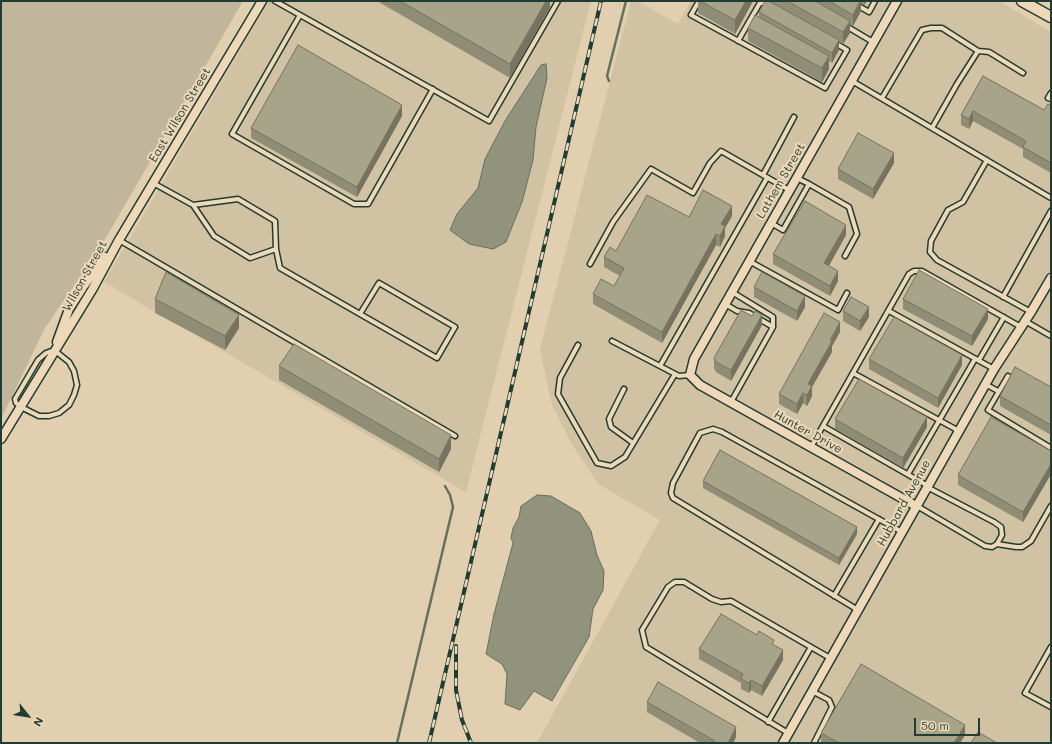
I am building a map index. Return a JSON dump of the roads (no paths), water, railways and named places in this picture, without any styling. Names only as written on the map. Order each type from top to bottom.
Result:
[{"type":"street","name":"East Wilson Street","points":[[119,240],[262,1]]},
{"type":"street","name":"Lathem Street","points":[[690,375],[694,359],[897,1]]},
{"type":"street","points":[[1022,1],[1051,17]]},
{"type":"street","name":"Wilson Street","points":[[1,439],[54,350],[71,306],[83,287],[119,240]]},
{"type":"street","name":"Hubbard Avenue","points":[[783,743],[985,384],[1051,278]]},
{"type":"street","name":"Hunter Drive","points":[[690,375],[700,385],[916,506]]},
{"type":"lane","points":[[275,1],[489,120],[558,1]]},
{"type":"lane","points":[[699,1],[691,15],[825,88],[847,50],[827,39]]},
{"type":"lane","points":[[738,40],[760,1],[773,9]]},
{"type":"lane","points":[[850,1],[869,12],[875,1]]},
{"type":"lane","points":[[300,15],[232,134],[354,204],[368,204],[433,89]]},
{"type":"lane","points":[[749,22],[756,25]]},
{"type":"lane","points":[[839,22],[873,42]]},
{"type":"lane","points":[[882,98],[922,30],[931,28],[942,28],[978,51],[989,52],[1023,73]]},
{"type":"lane","points":[[932,128],[978,51]]},
{"type":"lane","points":[[829,65],[836,69]]},
{"type":"lane","points":[[852,81],[1051,198]]},
{"type":"lane","points":[[1051,93],[1048,98],[1051,99]]},
{"type":"lane","points":[[763,175],[794,117]]},
{"type":"lane","points":[[590,264],[613,222],[651,169],[693,193],[710,163],[721,151],[790,190]]},
{"type":"lane","points":[[987,160],[963,202],[948,210],[931,242],[930,252],[937,260],[1031,312]]},
{"type":"lane","points":[[660,366],[767,178]]},
{"type":"lane","points":[[797,178],[849,207],[857,234],[845,256]]},
{"type":"lane","points":[[153,183],[193,205],[214,236],[250,258],[276,249]]},
{"type":"lane","points":[[771,223],[783,230],[808,184]]},
{"type":"lane","points":[[193,205],[238,199],[275,221],[276,249],[280,268],[360,314],[438,358],[456,327],[379,283],[360,314]]},
{"type":"lane","points":[[1003,297],[1051,211]]},
{"type":"lane","points":[[119,240],[455,436]]},
{"type":"lane","points":[[750,262],[838,310],[847,293]]},
{"type":"lane","points":[[811,448],[909,274],[914,271],[922,271],[1004,317],[1051,336]]},
{"type":"lane","points":[[731,402],[773,327],[773,317],[732,292]]},
{"type":"lane","points":[[725,304],[737,311],[749,313],[773,327]]},
{"type":"lane","points":[[889,311],[994,369]]},
{"type":"lane","points":[[908,474],[939,420],[1004,317]]},
{"type":"lane","points":[[612,340],[678,376],[690,375]]},
{"type":"lane","points":[[578,345],[560,378],[558,394],[597,463],[610,466],[625,457],[674,374]]},
{"type":"lane","points":[[21,406],[39,416],[49,416],[59,413],[69,405],[77,385],[74,372],[69,362],[54,350]]},
{"type":"lane","points":[[853,373],[959,430]]},
{"type":"lane","points":[[1008,376],[988,410],[1051,448]]},
{"type":"lane","points":[[985,384],[998,391]]},
{"type":"lane","points":[[624,389],[609,419],[611,427],[634,443]]},
{"type":"lane","points":[[823,426],[927,486],[994,522],[1001,527],[1002,535],[997,544],[992,548],[985,546],[916,506]]},
{"type":"lane","points":[[858,610],[673,498],[671,493],[673,483],[700,433],[713,429],[722,432],[902,532]]},
{"type":"lane","points":[[997,544],[1016,548],[1022,547],[1031,541],[1051,506]]},
{"type":"lane","points":[[834,596],[880,519]]},
{"type":"lane","points":[[788,733],[646,647],[642,630],[668,587],[675,582],[684,582],[712,599],[721,602],[731,601],[830,658]]},
{"type":"lane","points":[[768,722],[811,647]]},
{"type":"lane","points":[[1051,647],[1025,693],[1051,707]]},
{"type":"lane","points":[[812,691],[829,700],[832,707],[814,743]]},
{"type":"waterway","points":[[609,81],[607,76],[626,1]]},
{"type":"waterway","points":[[397,743],[453,507],[450,495],[445,486]]},
{"type":"railway","points":[[429,743],[601,1]]},
{"type":"railway","points":[[456,646],[456,690],[462,720],[471,743]]}]
